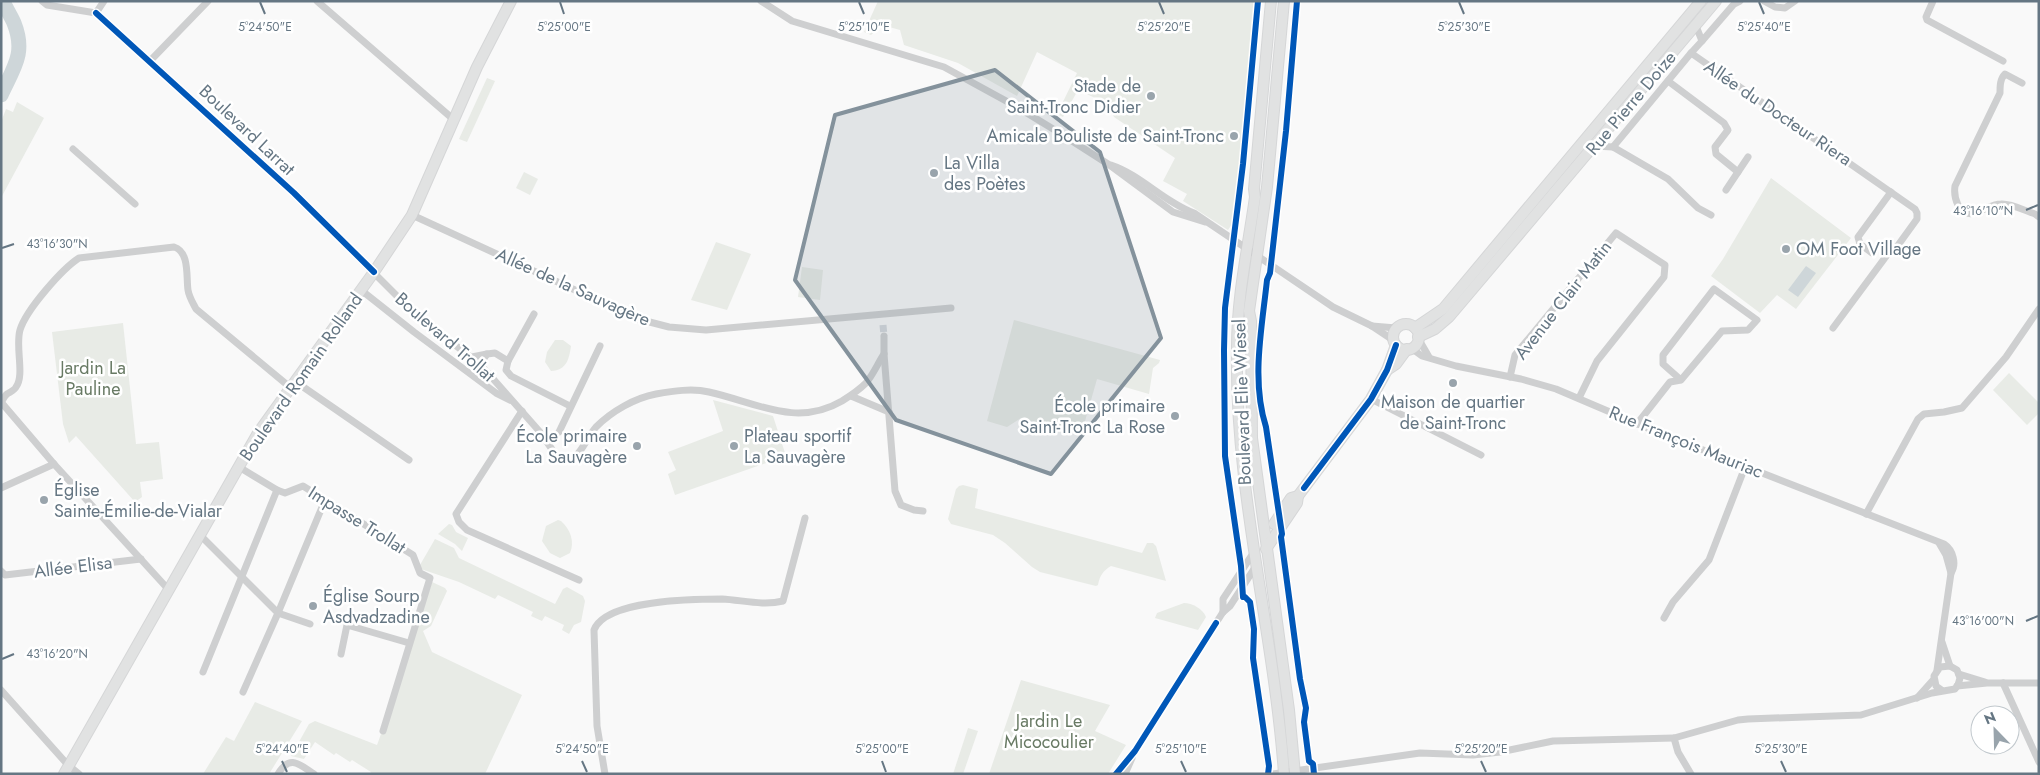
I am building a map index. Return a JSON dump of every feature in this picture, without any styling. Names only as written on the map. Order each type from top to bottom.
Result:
[{"type":"street","points":[[42,1],[47,5],[96,13],[104,1]]},
{"type":"street","points":[[150,61],[208,1]]},
{"type":"street","points":[[317,1],[454,119]]},
{"type":"street","name":"Boulevard Romain Rolland","points":[[66,769],[258,433],[374,272],[412,214],[485,50],[511,1]]},
{"type":"street","name":"Rue François Mauriac","points":[[761,1],[792,21],[944,67],[1017,107],[1183,209],[1194,213],[1333,308],[1372,326],[1395,342],[1422,356],[1464,368],[1550,387],[1637,424],[1938,542],[1946,555],[1951,573],[1942,642],[1938,651],[1937,670]]},
{"type":"street","name":"Boulevard Elie Wiesel","points":[[1272,1],[1254,189],[1255,197],[1238,306],[1237,375],[1243,480],[1290,773]]},
{"type":"street","name":"Boulevard Elie Wiesel","points":[[1284,1],[1267,187],[1249,311],[1251,321],[1252,438],[1289,710],[1290,773]]},
{"type":"street","name":"Rue Pierre Doize","points":[[1417,334],[1443,309],[1701,1]]},
{"type":"street","name":"Rue Pierre Doize","points":[[1417,334],[1435,329],[1449,317],[1596,146],[1716,1]]},
{"type":"street","points":[[1702,41],[1734,4],[1740,1]]},
{"type":"street","points":[[1764,1],[1775,7],[1785,8],[1795,1]]},
{"type":"street","points":[[1933,1],[1926,17],[1927,20],[2003,61]]},
{"type":"street","name":"Boulevard Larrat","points":[[96,13],[294,193],[374,272]]},
{"type":"street","name":"Allée du Docteur Riera","points":[[1696,26],[1702,41],[1691,53],[1915,208],[1917,219],[1896,248],[1890,251],[1833,328]]},
{"type":"street","points":[[1612,147],[1691,53]]},
{"type":"street","points":[[2022,83],[2005,74],[2000,93],[1955,186],[1954,194],[1957,203],[1966,213],[1973,214],[1992,205],[2002,203],[2039,217]]},
{"type":"street","points":[[1668,81],[1724,123],[1728,130],[1715,148],[1716,154],[1738,172]]},
{"type":"street","points":[[1596,146],[1612,147],[1631,156],[1668,179],[1698,208],[1710,215]]},
{"type":"street","points":[[73,150],[135,204]]},
{"type":"street","points":[[1726,190],[1748,157]]},
{"type":"street","points":[[1872,253],[1860,244],[1858,237],[1891,192]]},
{"type":"street","points":[[1536,196],[1546,204]]},
{"type":"street","name":"Allée de la Sauvagère","points":[[412,214],[638,319],[669,327],[706,330],[951,308]]},
{"type":"street","name":"Avenue Clair Matin","points":[[1510,377],[1515,355],[1616,233],[1665,265],[1664,277],[1597,361],[1579,398]]},
{"type":"street","points":[[168,589],[54,464],[2,403],[5,396],[16,387],[21,374],[18,344],[23,323],[51,285],[79,258],[177,248],[184,256],[188,292],[196,309],[294,385],[410,460]]},
{"type":"street","name":"Boulevard Trollat","points":[[374,272],[430,326],[472,356],[480,364],[540,432],[560,461],[574,458],[597,426],[619,409],[635,400],[654,394],[687,390],[708,391],[787,413],[808,413],[828,408],[850,396],[866,382],[884,354]]},
{"type":"street","points":[[1637,424],[1670,382],[1681,380],[1722,331],[1748,330],[1757,320],[1714,289],[1663,354],[1663,364],[1681,380]]},
{"type":"street","name":"Boulevard Trollat","points":[[361,290],[496,393],[516,403]]},
{"type":"street","points":[[1866,514],[1918,419],[1924,414],[1962,408],[2006,357],[2039,309]]},
{"type":"street","points":[[534,314],[508,361],[506,370],[511,376],[570,406]]},
{"type":"street","points":[[883,315],[883,325]]},
{"type":"street","name":"Rue François Mauriac","points":[[1372,326],[1396,328],[1405,324],[1417,334]]},
{"type":"street","points":[[1125,774],[1136,750],[1222,612],[1230,606],[1256,566],[1266,543],[1297,503],[1298,496],[1371,399],[1387,370],[1395,342],[1396,328]]},
{"type":"street","points":[[1387,370],[1414,346],[1417,334]]},
{"type":"street","points":[[1417,334],[1429,357]]},
{"type":"street","points":[[884,336],[895,491],[901,505],[923,511]]},
{"type":"street","points":[[558,432],[600,346]]},
{"type":"street","points":[[472,356],[495,353],[508,361]]},
{"type":"street","points":[[480,364],[487,354]]},
{"type":"street","points":[[850,396],[888,412]]},
{"type":"street","points":[[1371,399],[1482,455]]},
{"type":"street","points":[[522,411],[456,514],[459,522],[467,530],[579,580]]},
{"type":"street","points":[[1,488],[54,464]]},
{"type":"street","points":[[202,672],[243,577],[277,490],[239,467]]},
{"type":"street","points":[[1664,618],[1673,602],[1709,560],[1745,467]]},
{"type":"street","name":"Impasse Trollat","points":[[277,490],[286,493],[303,486],[413,555],[420,573],[430,578],[383,731]]},
{"type":"street","points":[[243,692],[325,500]]},
{"type":"street","points":[[605,774],[597,726],[594,630],[596,624],[622,609],[642,604],[722,600],[773,604],[783,601],[805,518]]},
{"type":"street","points":[[200,535],[278,613],[310,624]]},
{"type":"street","points":[[1222,612],[1223,599],[1254,552],[1266,543]]},
{"type":"street","name":"Allée Elisa","points":[[3,574],[141,559]]},
{"type":"street","points":[[341,654],[346,625],[409,643]]},
{"type":"street","name":"Rue François Mauriac","points":[[1942,642],[1950,666]]},
{"type":"street","points":[[1917,698],[1934,679],[1937,670],[1943,666],[1950,666],[1959,674],[1987,683]]},
{"type":"street","points":[[1273,774],[1420,753],[1472,755],[1500,752],[1553,741],[1674,738],[1738,720],[1861,715],[1943,691],[1951,691],[1960,681],[1959,674]]},
{"type":"street","points":[[1934,679],[1936,686],[1943,691]]},
{"type":"street","points":[[1957,686],[1987,683],[2039,683]]},
{"type":"street","points":[[2003,683],[2039,762]]},
{"type":"street","points":[[3,695],[66,769],[79,774]]},
{"type":"street","points":[[1674,738],[1678,752],[1691,774]]},
{"type":"street","points":[[1116,774],[1136,750]]},
{"type":"street","points":[[279,774],[284,764],[290,762],[297,762],[314,774]]},
{"type":"highlighted area","points":[[995,70],[1100,152],[1161,338],[1051,474],[896,420],[795,280],[835,115]]},
{"type":"green space","points":[[878,1],[1256,1],[1232,224],[1228,230],[1183,201],[1187,194],[1163,181],[1175,158],[1114,117],[1108,104],[1078,90],[1063,117],[1057,114],[1077,73],[1037,52],[1017,96],[958,63],[904,45],[900,30],[882,25],[871,35],[864,32]]},
{"type":"green space","points":[[487,78],[495,81],[467,142],[459,139]]},
{"type":"green space","points":[[17,102],[44,118],[1,198],[1,122],[6,109],[13,112]]},
{"type":"green space","points":[[524,172],[538,179],[530,195],[516,188]]},
{"type":"green space","name":"OM Foot Village","points":[[1771,178],[1851,238],[1796,309],[1777,295],[1760,313],[1711,276]]},
{"type":"green space","points":[[716,242],[751,254],[727,310],[691,300]]},
{"type":"green space","points":[[802,267],[823,270],[820,300],[798,297]]},
{"type":"green space","points":[[1014,320],[1160,360],[1153,368],[1149,394],[1097,379],[1081,435],[1021,418],[1007,427],[987,421]]},
{"type":"green space","name":"Jardin La Pauline","points":[[123,323],[136,444],[159,442],[163,479],[140,482],[142,497],[135,502],[76,436],[69,443],[63,424],[52,332]]},
{"type":"green space","points":[[555,340],[563,340],[571,346],[564,366],[551,371],[545,362],[547,352]]},
{"type":"green space","points":[[2009,373],[2039,403],[2039,413],[2027,425],[1993,390]]},
{"type":"green space","name":"Plateau sportif La Sauvagère","points":[[713,400],[773,416],[786,456],[675,495],[668,474],[676,470],[668,452],[723,431]]},
{"type":"green space","points":[[963,485],[978,489],[975,508],[1142,553],[1147,543],[1153,543],[1156,546],[1166,581],[1111,566],[1102,574],[1096,586],[1040,572],[993,535],[951,524],[948,519],[956,489]]},
{"type":"green space","points":[[558,520],[569,531],[572,540],[570,553],[560,558],[550,553],[542,541],[546,526]]},
{"type":"green space","points":[[449,524],[452,525],[456,532],[468,538],[462,551],[455,544],[438,534]]},
{"type":"green space","points":[[435,539],[454,548],[459,558],[555,604],[563,589],[567,587],[583,596],[585,601],[581,622],[574,625],[569,634],[562,630],[564,625],[545,616],[542,621],[531,616],[533,612],[498,595],[495,599],[459,582],[421,569],[420,565]]},
{"type":"green space","points":[[432,582],[445,588],[447,591],[431,626],[423,631],[432,652],[522,695],[485,774],[370,774],[371,772],[352,760],[350,762],[336,753],[334,755],[315,742],[304,759],[291,756],[309,724],[315,721],[377,745],[381,734],[384,734]]},
{"type":"green space","points":[[1184,603],[1197,607],[1205,614],[1206,617],[1198,630],[1155,618],[1157,613]]},
{"type":"green space","name":"Jardin Le Micocoulier","points":[[1021,680],[1110,705],[1095,731],[1126,745],[1108,774],[989,774]]},
{"type":"green space","points":[[255,702],[302,721],[269,774],[203,774],[226,737],[234,741]]},
{"type":"green space","points":[[968,728],[978,731],[963,774],[953,774]]},
{"type":"shaded area","points":[[1806,266],[1816,273],[1798,297],[1788,290]]},
{"type":"waterway","points":[[1,95],[14,68],[19,52],[19,43],[14,23],[3,1]]},
{"type":"tunnel","points":[[883,325],[884,336]]},
{"type":"cycle path","points":[[1258,1],[1243,164],[1225,308],[1225,456],[1241,566],[1243,597],[1250,602],[1254,629],[1253,658],[1269,766],[1268,774]]},
{"type":"cycle path","points":[[1297,1],[1286,131],[1270,273],[1267,280],[1258,372],[1259,391],[1282,534],[1300,679],[1306,708],[1304,722],[1309,761],[1313,764],[1314,774]]},
{"type":"cycle path","points":[[96,13],[294,193],[374,272]]},
{"type":"cycle path","points":[[1304,488],[1371,399],[1387,370],[1396,345]]},
{"type":"cycle path","points":[[1116,774],[1135,751],[1216,623]]},
{"type":"place","name":"Stade de Saint-Tronc Didier","points":[[1151,96]]},
{"type":"place","name":"Amicale Bouliste de Saint-Tronc","points":[[1234,136]]},
{"type":"place","name":"La Villa des Poètes","points":[[934,173]]},
{"type":"place","name":"OM Foot Village","points":[[1786,249]]},
{"type":"place","name":"Maison de quartier de Saint-Tronc","points":[[1453,383]]},
{"type":"place","name":"École primaire Saint-Tronc La Rose","points":[[1175,416]]},
{"type":"place","name":"École primaire La Sauvagère","points":[[637,446]]},
{"type":"place","name":"Plateau sportif La Sauvagère","points":[[734,446]]},
{"type":"place","name":"Église Sainte-Émilie-de-Vialar","points":[[44,500]]},
{"type":"place","name":"Église Sourp Asdvadzadine","points":[[313,606]]}]
